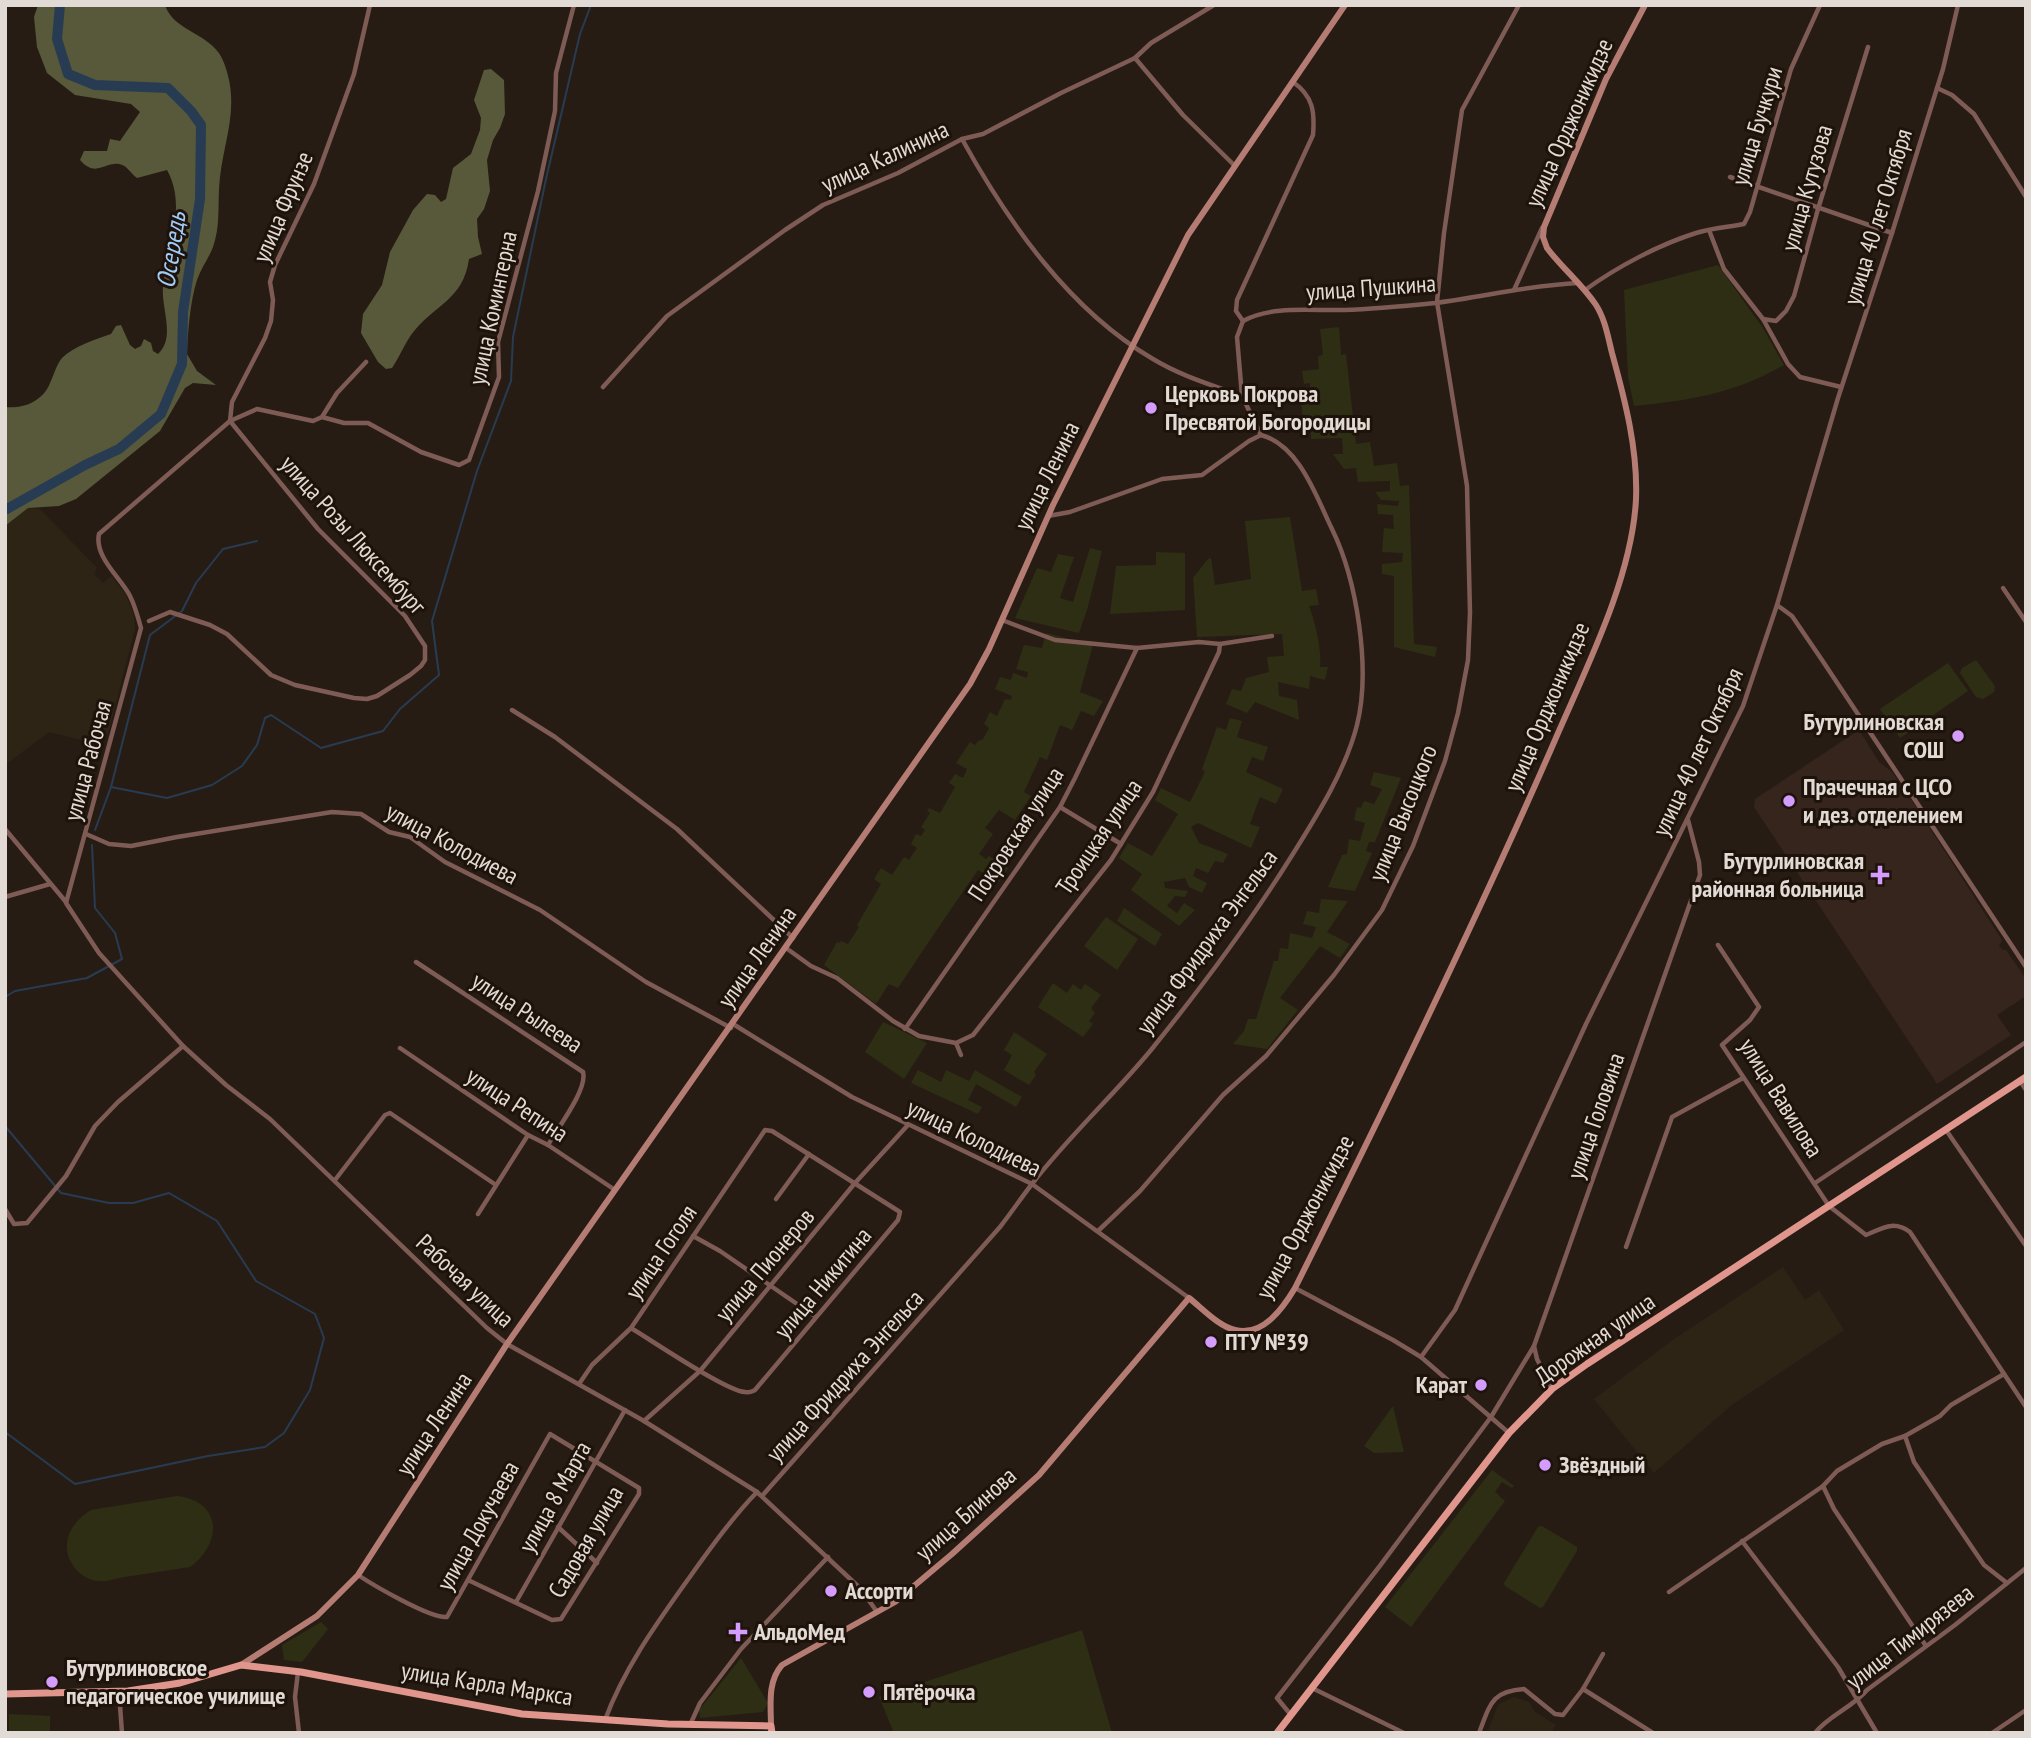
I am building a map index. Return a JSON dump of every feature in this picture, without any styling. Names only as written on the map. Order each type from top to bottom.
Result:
[{"type":"main road","name":"улица Ленина","points":[[5,1693],[119,1692],[180,1683],[241,1665],[317,1616],[358,1574],[507,1344],[970,684],[1048,516],[1188,235],[1345,5]]},
{"type":"main road","name":"улица Орджоникидзе","points":[[1189,1298],[1227,1327],[1245,1331],[1272,1319],[1282,1310],[1416,1040],[1536,784],[1591,657],[1621,579],[1636,499],[1626,401],[1598,308],[1547,248],[1544,227],[1606,79],[1645,5]]},
{"type":"main road","name":"Дорожная улица","points":[[1277,1733],[1509,1433],[1552,1389],[2023,1079]]},
{"type":"main road","name":"улица Блинова","points":[[771,1730],[772,1683],[774,1675],[782,1665],[878,1613],[916,1586],[1039,1475],[1189,1298]]},
{"type":"main road","name":"улица Карла Маркса","points":[[241,1665],[298,1671],[498,1711],[771,1730]]},
{"type":"street","name":"улица Фрунзе","points":[[230,421],[232,402],[271,321],[273,300],[270,282],[275,265],[314,184],[354,74],[370,5]]},
{"type":"street","name":"улица Коминтерна","points":[[322,417],[344,423],[368,423],[421,453],[459,465],[469,460],[499,377],[498,342],[538,191],[555,111],[556,73],[574,5]]},
{"type":"street","name":"улица Калинина","points":[[603,387],[667,316],[823,205],[898,173],[962,139],[983,134],[1135,58],[1151,43],[1214,5]]},
{"type":"street","name":"улица Высоцкого","points":[[1098,1231],[1140,1191],[1223,1095],[1266,1056],[1334,975],[1382,910],[1413,846],[1445,761],[1468,660],[1469,584],[1467,486],[1437,302],[1462,110],[1519,5]]},
{"type":"street","name":"улица Бучкури","points":[[1709,230],[1745,224],[1791,69],[1820,5]]},
{"type":"street","name":"улица 40 лет Октября","points":[[1421,1357],[1455,1310],[1586,1024],[1743,706],[1777,605],[1841,387],[1937,88],[1958,5]]},
{"type":"street","name":"улица Кутузова","points":[[1762,319],[1776,321],[1786,311],[1794,296],[1868,47]]},
{"type":"street","points":[[1135,58],[1183,115],[1234,165]]},
{"type":"street","points":[[1048,516],[1070,512],[1162,479],[1202,475],[1261,435],[1242,396],[1237,337],[1244,321],[1236,311],[1237,300],[1313,135],[1314,118],[1310,98],[1293,82]]},
{"type":"street","points":[[1937,88],[1952,95],[1975,114],[2026,197]]},
{"type":"street","points":[[962,139],[989,187],[1038,254],[1105,324],[1173,370],[1242,396]]},
{"type":"street","points":[[1730,177],[1892,233]]},
{"type":"street","points":[[1514,290],[1548,215]]},
{"type":"street","points":[[1585,290],[1675,241],[1709,230],[1724,268],[1762,319],[1788,364],[1800,377],[1841,387]]},
{"type":"street","name":"улица Пушкина","points":[[1244,321],[1260,314],[1437,302],[1578,283]]},
{"type":"street","points":[[322,417],[337,393],[366,362]]},
{"type":"street","name":"улица Розы Люксембург","points":[[141,628],[130,595],[100,550],[97,541],[99,534],[230,421],[257,409],[304,421],[322,417]]},
{"type":"street","name":"улица Розы Люксембург","points":[[149,621],[170,612],[210,625],[227,634],[271,675],[295,685],[354,698],[367,699],[377,696],[410,675],[425,660],[425,646],[405,616],[317,529],[230,421]]},
{"type":"street","name":"улица Фридриха Энгельса","points":[[605,1720],[616,1693],[661,1617],[738,1513],[759,1494],[1000,1227],[1032,1184],[1150,1051],[1252,918],[1309,828],[1348,754],[1358,724],[1362,679],[1353,600],[1341,550],[1296,459],[1272,438],[1261,435]]},
{"type":"street","points":[[2003,588],[2026,622]]},
{"type":"street","points":[[1777,605],[1792,616],[2026,967]]},
{"type":"street","points":[[1002,620],[1055,639],[1137,648],[1199,642],[1220,644],[1272,636]]},
{"type":"street","name":"улица Рабочая","points":[[66,903],[141,628]]},
{"type":"street","name":"Троицкая улица","points":[[956,1044],[973,1035],[1121,844],[1153,793],[1219,652],[1220,644]]},
{"type":"street","name":"Покровская улица","points":[[905,1029],[1060,807],[1137,648]]},
{"type":"street","points":[[512,709],[555,737],[677,829],[793,938]]},
{"type":"street","points":[[1060,807],[1121,844]]},
{"type":"street","name":"улица Колодиева","points":[[86,834],[109,844],[131,846],[332,812],[361,814],[389,832],[410,837],[445,862],[540,910],[646,982],[732,1026],[835,1088],[907,1126],[1032,1184],[1189,1298]]},
{"type":"street","name":"улица Головина","points":[[1291,1715],[1277,1698],[1491,1417],[1534,1346],[1700,874],[1688,819]]},
{"type":"street","points":[[5,829],[66,903]]},
{"type":"street","points":[[5,897],[50,884]]},
{"type":"street","name":"Рабочая улица","points":[[66,903],[99,953],[183,1046],[226,1086],[270,1119],[487,1328],[507,1344],[644,1420],[759,1494],[861,1589],[878,1613]]},
{"type":"street","name":"улица Вавилова","points":[[1718,945],[1759,1007],[1750,1020],[1722,1045],[1829,1206]]},
{"type":"street","points":[[786,948],[811,966],[837,978],[905,1029],[919,1036],[956,1044],[961,1055]]},
{"type":"street","name":"улица Рылеева","points":[[416,962],[583,1072],[585,1077],[580,1091],[548,1145]]},
{"type":"street","points":[[1815,1183],[2026,1042]]},
{"type":"street","points":[[5,1209],[14,1224],[27,1223],[66,1175],[95,1126],[118,1102],[183,1046]]},
{"type":"street","name":"улица Репина","points":[[400,1048],[616,1191]]},
{"type":"street","points":[[1626,1247],[1672,1117],[1743,1078]]},
{"type":"street","points":[[2023,1079],[2026,1090]]},
{"type":"street","points":[[335,1180],[385,1115],[390,1114],[496,1185]]},
{"type":"street","name":"улица Пионеров","points":[[644,1420],[700,1371],[855,1183],[907,1126]]},
{"type":"street","name":"улица Никитина","points":[[631,1328],[700,1371],[738,1391],[751,1392],[901,1217],[898,1210],[809,1154],[770,1130],[763,1132]]},
{"type":"street","points":[[1946,1130],[2026,1246]]},
{"type":"street","name":"улица Гоголя","points":[[579,1384],[592,1365],[631,1328],[763,1132]]},
{"type":"street","points":[[478,1214],[528,1135]]},
{"type":"street","points":[[776,1199],[809,1154]]},
{"type":"street","points":[[1829,1206],[1866,1235],[1901,1225],[1910,1232],[2026,1407]]},
{"type":"street","points":[[693,1236],[816,1317]]},
{"type":"street","points":[[1295,1288],[1421,1357],[1509,1433]]},
{"type":"street","points":[[1534,1346],[1537,1359],[1552,1389]]},
{"type":"street","points":[[1668,1592],[1823,1486],[1837,1471],[1882,1444],[1905,1436],[1940,1416],[1951,1405],[2004,1374]]},
{"type":"street","name":"улица 8 Марта","points":[[516,1602],[625,1410]]},
{"type":"street","name":"Садовая улица","points":[[468,1580],[552,1620],[561,1619],[639,1491],[635,1485],[554,1435],[550,1434],[546,1438]]},
{"type":"street","points":[[1905,1436],[1914,1462],[1984,1565],[2007,1583]]},
{"type":"street","name":"улица Докучаева","points":[[358,1574],[386,1591],[444,1618],[450,1614],[546,1438]]},
{"type":"street","points":[[1823,1486],[1835,1509],[1926,1646]]},
{"type":"street","points":[[558,1527],[597,1563]]},
{"type":"street","points":[[1742,1541],[1838,1667],[1877,1733]]},
{"type":"street","points":[[690,1725],[700,1703],[741,1649],[828,1557]]},
{"type":"street","name":"улица Тимирязева","points":[[1815,1733],[1820,1726],[1858,1701],[1867,1690],[2026,1568]]},
{"type":"street","points":[[1479,1733],[1494,1698],[1508,1690],[1524,1689],[1555,1714],[1563,1715],[1583,1689],[1603,1654]]},
{"type":"street","points":[[298,1671],[295,1697],[299,1733]]},
{"type":"street","points":[[1312,1688],[1404,1733]]},
{"type":"street","points":[[1583,1689],[1653,1733]]},
{"type":"street","points":[[119,1692],[122,1733]]},
{"type":"street","points":[[1992,1733],[2026,1710]]},
{"type":"shaded area","points":[[28,508],[40,509],[97,568],[94,574],[103,583],[111,576],[126,595],[134,616],[135,629],[107,737],[98,744],[49,732],[9,762],[5,762],[5,526]]},
{"type":"shaded area","name":"Бутурлиновская районная больница","points":[[1859,730],[1879,762],[1892,772],[1918,810],[2002,940],[1999,946],[2006,950],[2026,979],[2026,996],[1997,1015],[2011,1035],[1937,1084],[1754,807],[1755,799]]},
{"type":"shaded area","points":[[1783,1267],[1805,1300],[1819,1290],[1844,1330],[1733,1404],[1654,1473],[1594,1399],[1674,1339]]},
{"type":"shaded area","points":[[1514,1697],[1529,1702],[1535,1712],[1556,1725],[1551,1733],[1487,1733],[1498,1705]]},
{"type":"green space","points":[[38,5],[165,5],[177,22],[212,45],[224,63],[229,80],[231,112],[219,189],[218,225],[213,247],[195,289],[187,354],[197,371],[216,385],[193,383],[185,388],[160,431],[76,499],[59,506],[28,508],[5,526],[5,407],[19,407],[38,399],[47,389],[62,358],[79,346],[111,334],[116,326],[121,325],[130,345],[135,349],[141,346],[144,339],[151,343],[153,351],[158,354],[166,339],[163,287],[176,214],[173,184],[167,170],[137,178],[122,165],[114,164],[95,169],[80,160],[84,151],[107,151],[110,139],[120,141],[140,112],[131,104],[75,95],[47,73],[37,47],[34,17]]},
{"type":"green space","points":[[491,69],[504,80],[505,114],[487,160],[490,191],[484,209],[477,219],[482,254],[469,259],[461,284],[408,339],[392,368],[386,369],[378,362],[361,333],[363,314],[382,285],[390,252],[413,210],[427,194],[435,195],[441,202],[446,199],[453,168],[471,154],[480,130],[481,118],[474,100],[484,70]]},
{"type":"green space","points":[[1718,265],[1763,328],[1784,365],[1747,383],[1712,394],[1634,406],[1628,377],[1624,290]]},
{"type":"green space","points":[[1339,327],[1341,355],[1346,354],[1356,444],[1370,442],[1374,466],[1397,463],[1400,486],[1409,485],[1414,644],[1437,647],[1435,657],[1394,647],[1394,576],[1382,574],[1382,564],[1402,562],[1403,553],[1382,552],[1384,528],[1394,529],[1393,515],[1378,514],[1377,504],[1398,506],[1399,501],[1381,500],[1375,492],[1390,491],[1390,481],[1358,482],[1356,468],[1344,469],[1333,454],[1343,454],[1342,438],[1311,439],[1311,425],[1304,426],[1300,395],[1310,394],[1310,383],[1304,384],[1302,371],[1319,369],[1318,357],[1323,354],[1320,329]]},
{"type":"green space","points":[[1290,517],[1302,591],[1316,589],[1319,605],[1309,606],[1318,636],[1320,667],[1328,667],[1325,680],[1310,676],[1309,689],[1278,682],[1279,696],[1297,700],[1299,720],[1255,702],[1247,713],[1226,704],[1232,689],[1241,691],[1246,678],[1269,672],[1267,657],[1284,656],[1282,634],[1197,637],[1193,578],[1211,558],[1215,585],[1251,579],[1245,521]]},
{"type":"green space","points":[[1090,548],[1102,551],[1079,633],[1015,618],[1037,568],[1051,572],[1058,554],[1074,557],[1060,598],[1073,602]]},
{"type":"green space","points":[[1156,552],[1185,553],[1185,610],[1110,614],[1116,566],[1156,565]]},
{"type":"green space","points":[[1046,633],[1093,645],[1080,692],[1103,701],[1094,716],[1081,711],[1072,730],[1060,725],[1047,760],[1040,757],[1024,792],[1031,796],[1015,820],[999,810],[985,828],[993,834],[979,854],[986,859],[989,856],[1008,868],[998,883],[978,870],[898,988],[889,984],[876,1004],[824,965],[837,942],[848,944],[859,927],[857,925],[881,884],[874,879],[881,868],[892,875],[904,857],[909,860],[917,848],[911,844],[916,834],[921,836],[925,830],[921,827],[930,813],[927,811],[929,808],[940,813],[955,787],[949,783],[955,774],[963,778],[967,769],[956,763],[970,742],[975,745],[983,739],[989,728],[984,724],[990,712],[997,716],[1005,699],[1011,700],[1012,696],[995,689],[1000,677],[1011,680],[1013,673],[1027,678],[1028,672],[1016,669],[1024,645],[1042,648]]},
{"type":"green space","points":[[1976,660],[1995,686],[1994,692],[1983,699],[1976,697],[1960,673],[1962,668]]},
{"type":"green space","points":[[1948,663],[1968,691],[1900,738],[1880,709]]},
{"type":"green space","points":[[1230,718],[1242,721],[1237,737],[1268,747],[1263,761],[1252,757],[1246,772],[1283,789],[1276,804],[1260,797],[1250,824],[1260,827],[1251,848],[1198,823],[1191,827],[1199,843],[1228,854],[1223,863],[1215,861],[1208,873],[1196,868],[1193,876],[1207,883],[1202,893],[1189,887],[1185,878],[1164,882],[1165,888],[1188,891],[1185,897],[1175,896],[1167,906],[1177,913],[1184,903],[1195,910],[1179,926],[1131,890],[1142,874],[1119,858],[1128,843],[1152,856],[1178,814],[1155,800],[1161,788],[1190,802],[1205,772],[1202,769],[1217,727],[1226,730]]},
{"type":"green space","points":[[1374,772],[1401,778],[1375,842],[1369,842],[1366,851],[1372,853],[1355,891],[1328,887],[1342,855],[1347,854],[1349,839],[1360,841],[1365,823],[1354,820],[1357,807],[1361,808],[1364,801],[1374,804],[1382,789],[1370,785]]},
{"type":"green space","points":[[1321,899],[1348,901],[1327,932],[1350,944],[1340,958],[1320,946],[1280,998],[1298,1010],[1267,1049],[1233,1044],[1244,1031],[1248,1019],[1256,1019],[1274,961],[1278,961],[1280,948],[1288,949],[1290,933],[1312,938],[1316,927],[1303,924],[1307,911],[1319,913]]},
{"type":"green space","points":[[1124,908],[1162,934],[1155,946],[1117,921]]},
{"type":"green space","points":[[1106,917],[1138,939],[1117,970],[1084,946]]},
{"type":"green space","points":[[1053,983],[1067,993],[1073,984],[1081,990],[1085,984],[1101,995],[1091,1008],[1095,1013],[1089,1021],[1093,1024],[1083,1037],[1038,1007]]},
{"type":"green space","points":[[883,1022],[927,1043],[904,1079],[865,1052]]},
{"type":"green space","points":[[1014,1032],[1047,1054],[1034,1072],[1036,1075],[1029,1085],[1004,1070],[1012,1055],[1004,1050]]},
{"type":"green space","points":[[918,1070],[941,1082],[946,1070],[969,1081],[975,1070],[1022,1097],[1016,1107],[976,1084],[968,1100],[982,1107],[978,1114],[911,1083]]},
{"type":"green space","points":[[1393,1406],[1404,1452],[1374,1453],[1364,1446]]},
{"type":"green space","points":[[1492,1470],[1514,1486],[1512,1488],[1502,1482],[1495,1492],[1505,1501],[1411,1627],[1385,1607]]},
{"type":"green space","points":[[177,1496],[203,1506],[210,1514],[213,1524],[208,1546],[190,1567],[102,1581],[87,1578],[73,1565],[68,1555],[68,1537],[81,1517],[91,1510]]},
{"type":"green space","points":[[1542,1526],[1577,1547],[1577,1551],[1540,1608],[1504,1583],[1538,1527]]},
{"type":"green space","points":[[321,1622],[328,1629],[302,1662],[284,1660],[282,1645]]},
{"type":"green space","points":[[1082,1630],[1112,1733],[894,1733],[879,1697]]},
{"type":"green space","points":[[741,1658],[768,1703],[763,1712],[700,1718],[699,1710]]},
{"type":"green space","points":[[9,1714],[50,1716],[50,1733],[9,1733]]},
{"type":"waterway","name":"Осередь","points":[[5,510],[119,449],[161,414],[182,364],[183,312],[200,199],[201,125],[191,111],[168,88],[95,85],[68,74],[57,39],[60,5]]},
{"type":"waterway","points":[[111,787],[167,798],[212,785],[242,766],[257,745],[265,718],[271,715],[321,748],[383,731],[400,709],[439,675],[432,621],[477,471],[511,381],[513,337],[546,179],[580,34],[591,5]]},
{"type":"waterway","points":[[95,830],[111,787],[150,635],[182,611],[196,583],[223,549],[257,541]]},
{"type":"waterway","points":[[5,997],[15,991],[87,978],[122,959],[115,933],[95,908],[92,845]]},
{"type":"waterway","points":[[5,1126],[61,1193],[109,1203],[133,1203],[169,1193],[217,1221],[256,1281],[315,1314],[324,1338],[310,1390],[284,1433],[265,1447],[75,1484],[5,1432]]},
{"type":"place","name":"Церковь Покрова Пресвятой Богородицы","points":[[1151,408]]},
{"type":"place","name":"Бутурлиновская СОШ","points":[[1958,736]]},
{"type":"place","name":"Прачечная с ЦСО и дез. отделением","points":[[1789,801]]},
{"type":"place","name":"Бутурлиновская районная больница","points":[[1880,875]]},
{"type":"place","name":"ПТУ №39","points":[[1211,1342]]},
{"type":"place","name":"Карат","points":[[1481,1385]]},
{"type":"place","name":"Звёздный","points":[[1545,1465]]},
{"type":"place","name":"Ассорти","points":[[831,1591]]},
{"type":"place","name":"АльдоМед","points":[[738,1632]]},
{"type":"place","name":"Бутурлиновское педагогическое училище","points":[[52,1682]]},
{"type":"place","name":"Пятёрочка","points":[[869,1692]]}]
